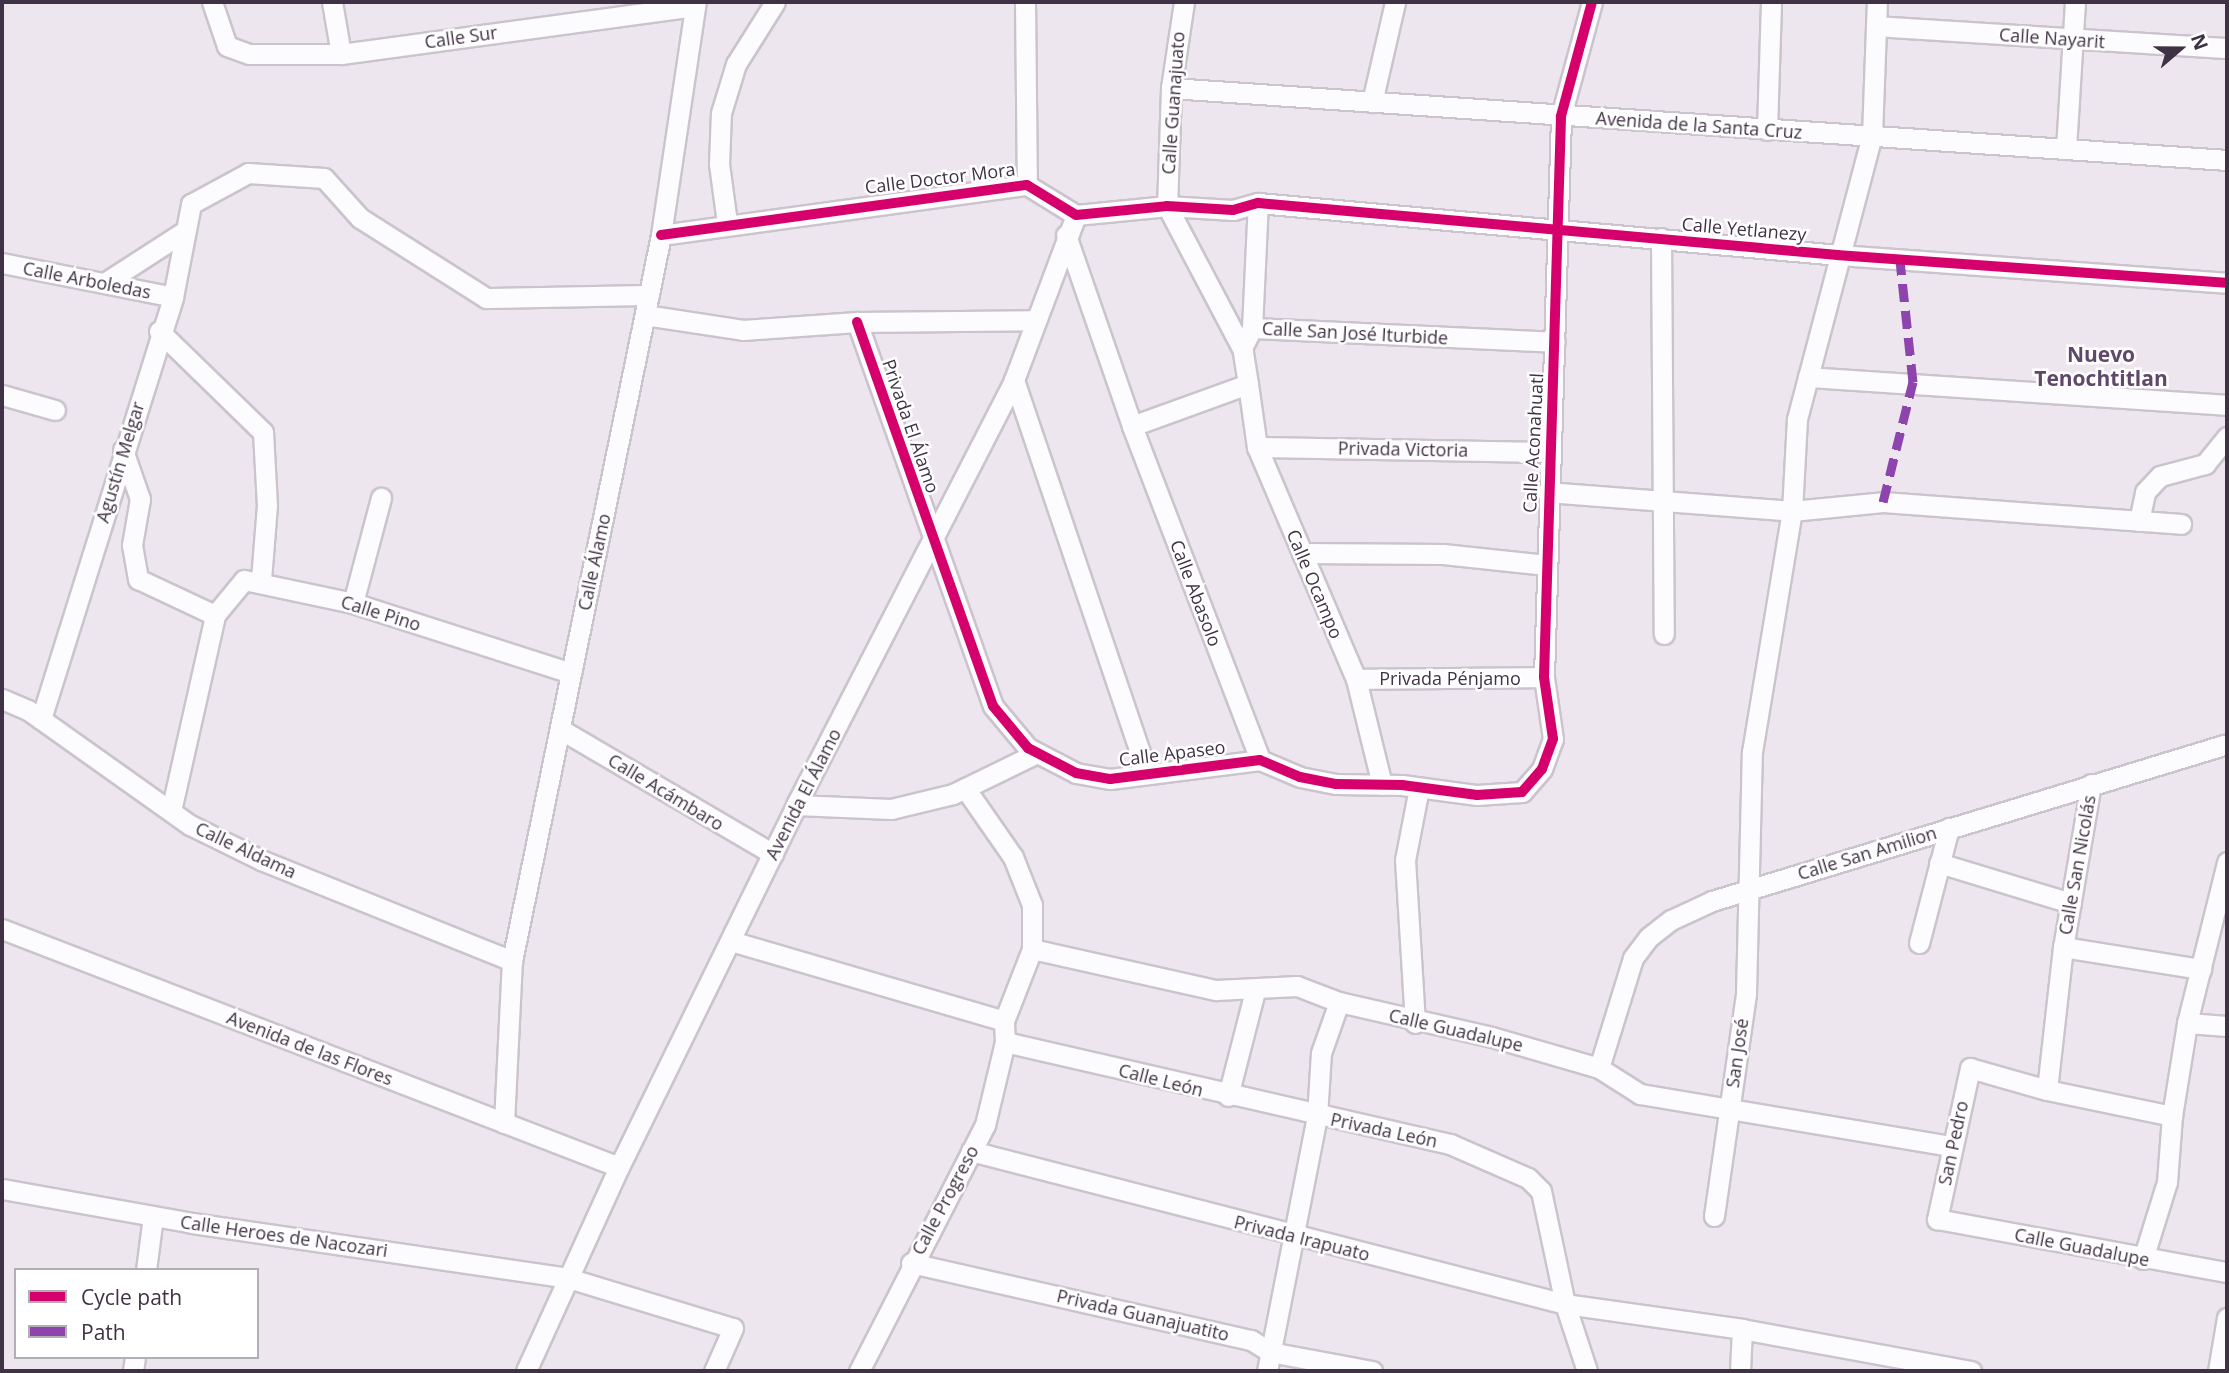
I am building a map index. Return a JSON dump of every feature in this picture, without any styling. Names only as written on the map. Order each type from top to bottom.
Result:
[{"type":"street","name":"Calle Sur","points":[[212,2],[227,46],[249,54],[341,54],[643,7],[695,4]]},
{"type":"street","points":[[331,2],[341,54]]},
{"type":"street","points":[[727,223],[719,164],[721,113],[736,64],[775,2]]},
{"type":"street","points":[[1025,2],[1027,185]]},
{"type":"street","name":"Calle Guanajuato","points":[[1167,206],[1171,88],[1184,2]]},
{"type":"street","points":[[1372,102],[1395,2]]},
{"type":"street","name":"Calle Aconahuatl","points":[[1419,788],[1478,795],[1522,792],[1542,769],[1553,739],[1544,677],[1547,492],[1556,342],[1556,227],[1561,116],[1592,2]]},
{"type":"street","points":[[1767,130],[1771,2]]},
{"type":"street","name":"San José","points":[[1714,1216],[1746,993],[1752,752],[1792,511],[1797,419],[1838,255],[1872,136],[1877,2]]},
{"type":"street","points":[[2066,149],[2074,2]]},
{"type":"street","name":"Calle Álamo","points":[[504,1123],[512,961],[661,234],[695,4]]},
{"type":"street","name":"Calle Nayarit","points":[[1876,26],[2227,48]]},
{"type":"street","name":"Avenida de la Santa Cruz","points":[[1171,88],[2227,160]]},
{"type":"street","name":"Agustín Melgar","points":[[41,719],[159,331],[173,297],[191,204],[247,173],[324,177],[360,218],[486,299],[649,295]]},
{"type":"street","name":"Calle Doctor Mora","points":[[661,234],[727,223],[1027,185],[1076,215]]},
{"type":"street","points":[[1076,215],[1167,206],[1233,210],[1258,203],[1252,328]]},
{"type":"street","name":"Calle Yetlanezy","points":[[1258,203],[1556,227],[1838,255],[2227,283]]},
{"type":"street","points":[[1167,206],[1242,348]]},
{"type":"street","name":"Avenida El Álamo","points":[[526,1371],[619,1167],[796,805],[1014,380],[1034,320],[1076,215]]},
{"type":"street","points":[[106,282],[185,231]]},
{"type":"street","name":"Calle Abasolo","points":[[1066,235],[1132,426],[1260,760]]},
{"type":"street","points":[[1661,238],[1664,634]]},
{"type":"street","name":"Calle Arboledas","points":[[2,263],[173,297]]},
{"type":"street","points":[[645,315],[743,330],[857,322],[1034,320]]},
{"type":"street","name":"Privada El Álamo","points":[[857,322],[932,541]]},
{"type":"street","name":"Calle San José Iturbide","points":[[1248,384],[1242,348],[1252,328],[1556,342]]},
{"type":"street","points":[[159,331],[263,432],[267,505],[252,580],[215,615],[171,811]]},
{"type":"street","points":[[1808,377],[2227,405]]},
{"type":"street","points":[[1014,380],[1147,774]]},
{"type":"street","points":[[1132,426],[1248,384]]},
{"type":"street","name":"Calle Ocampo","points":[[1248,384],[1257,447],[1356,679],[1382,785]]},
{"type":"street","points":[[3,400],[55,410]]},
{"type":"street","points":[[2139,521],[2146,492],[2160,476],[2205,464],[2227,437]]},
{"type":"street","name":"Privada Victoria","points":[[1257,447],[1549,452]]},
{"type":"street","points":[[123,450],[140,499],[132,545],[138,579],[215,615]]},
{"type":"street","points":[[1547,492],[1662,498],[1792,511],[1883,502],[2181,524]]},
{"type":"street","points":[[353,603],[381,499]]},
{"type":"street","points":[[105,512],[135,526]]},
{"type":"street","name":"Calle Apaseo","points":[[932,541],[993,706],[1028,748],[1076,773],[1110,779],[1260,760]]},
{"type":"street","points":[[1303,553],[1443,554],[1546,565]]},
{"type":"street","name":"Calle Pino","points":[[252,580],[353,603],[571,673]]},
{"type":"street","name":"Privada Pénjamo","points":[[1356,679],[1544,677]]},
{"type":"street","name":"Calle Aldama","points":[[2,699],[41,719],[171,811],[261,860],[512,961]]},
{"type":"street","name":"Calle Acámbaro","points":[[560,729],[773,854]]},
{"type":"street","name":"Calle San Amilion","points":[[1599,1068],[1633,958],[1649,937],[1712,901],[2227,744]]},
{"type":"street","points":[[796,805],[891,808],[965,788],[1037,753]]},
{"type":"street","points":[[1260,760],[1300,777],[1336,784],[1419,788],[1405,860],[1415,1023]]},
{"type":"street","name":"Calle San Nicolás","points":[[2047,1090],[2063,947],[2091,784]]},
{"type":"street","points":[[731,941],[1004,1021],[1032,949],[1032,905],[1013,857],[965,788]]},
{"type":"street","points":[[1919,943],[1949,828]]},
{"type":"street","points":[[2143,1259],[2167,1182],[2172,1116],[2188,1023],[2227,862]]},
{"type":"street","points":[[1939,863],[2071,903]]},
{"type":"street","name":"Avenida de las Flores","points":[[2,929],[619,1167]]},
{"type":"street","points":[[2063,947],[2201,969]]},
{"type":"street","name":"Calle Guadalupe","points":[[1032,949],[1216,990],[1255,991],[1297,986],[1339,1002],[1415,1023],[1492,1037],[1599,1068],[1640,1094],[1951,1146]]},
{"type":"street","points":[[1228,1096],[1255,991]]},
{"type":"street","points":[[1269,1362],[1317,1116],[1321,1053],[1339,1002]]},
{"type":"street","name":"Calle Progreso","points":[[859,1371],[911,1263],[985,1125],[1005,1042],[1004,1021]]},
{"type":"street","points":[[2188,1023],[2227,1026]]},
{"type":"street","name":"Calle León","points":[[1005,1042],[1317,1116]]},
{"type":"street","name":"San Pedro","points":[[1937,1219],[1970,1068],[2047,1090]]},
{"type":"street","points":[[2047,1090],[2172,1116]]},
{"type":"street","name":"Privada León","points":[[1317,1116],[1450,1144],[1528,1178],[1541,1191],[1565,1304]]},
{"type":"street","name":"Privada Irapuato","points":[[971,1151],[1293,1237],[1565,1304],[1742,1329],[1971,1371]]},
{"type":"street","name":"Calle Heroes de Nacozari","points":[[2,1189],[153,1216],[568,1278],[733,1328],[714,1371]]},
{"type":"street","points":[[146,1268],[153,1216]]},
{"type":"street","name":"Calle Guadalupe","points":[[1937,1219],[2143,1259],[2227,1272]]},
{"type":"street","name":"Privada Guanajuatito","points":[[911,1263],[1251,1340],[1269,1362],[1372,1371]]},
{"type":"street","points":[[1565,1304],[1587,1371]]},
{"type":"street","points":[[2218,1371],[2227,1318]]},
{"type":"street","points":[[1740,1371],[1742,1329]]},
{"type":"marked path","points":[[1883,502],[1913,382],[1900,260]]},
{"type":"cycle path","points":[[857,322],[993,706],[1028,748],[1076,773],[1110,779],[1260,760],[1300,777],[1336,784],[1402,785],[1477,795],[1522,792],[1542,769],[1553,739],[1544,677],[1561,116],[1592,2]]},
{"type":"cycle path","points":[[661,235],[1027,185],[1076,215],[1167,206],[1233,210],[1258,203],[1838,255],[2227,283]]},
{"type":"district","name":"Nuevo Tenochtitlan","points":[[2101,366]]}]
